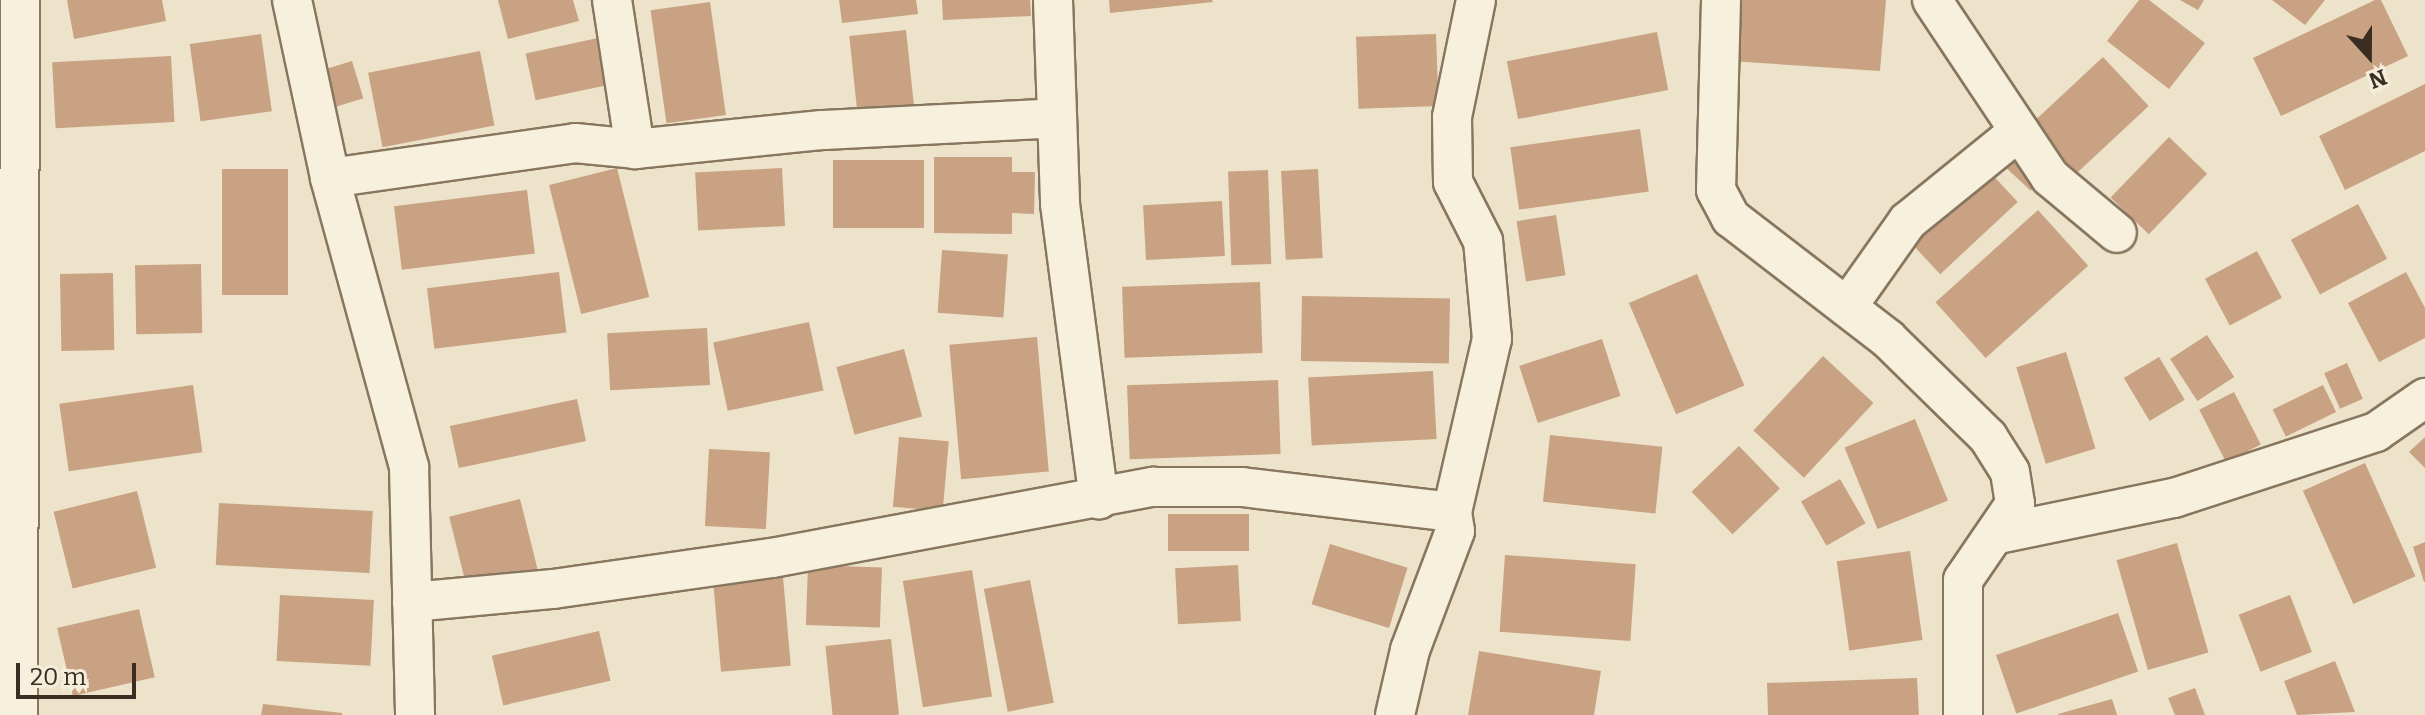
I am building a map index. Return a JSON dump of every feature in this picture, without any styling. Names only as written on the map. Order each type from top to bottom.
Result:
[{"type":"street","points":[[18,715],[20,0]]},
{"type":"street","points":[[292,0],[330,178],[409,467],[415,715]]},
{"type":"street","points":[[612,0],[635,149]]},
{"type":"street","points":[[1053,0],[1060,204],[1099,499]]},
{"type":"street","points":[[1395,715],[1410,650],[1455,531],[1452,512],[1492,339],[1483,241],[1453,182],[1452,117],[1476,0]]},
{"type":"street","points":[[1721,0],[1716,190],[1731,218],[1888,339],[1988,437],[2010,472],[2015,504],[1998,534],[1963,580],[1963,715]]},
{"type":"street","points":[[1932,0],[2050,177],[2117,233]]},
{"type":"street","points":[[330,178],[575,143],[635,149],[823,130],[1057,118]]},
{"type":"street","points":[[1847,307],[1908,221],[2019,131]]},
{"type":"street","points":[[1998,534],[2174,498],[2376,432],[2425,398]]},
{"type":"street","points":[[412,602],[553,589],[772,558],[1153,487],[1242,487],[1452,512]]},
{"type":"building","points":[[67,0],[162,0],[166,21],[74,39]]},
{"type":"building","points":[[498,0],[573,0],[579,21],[508,39]]},
{"type":"building","points":[[839,0],[916,0],[918,14],[842,23]]},
{"type":"building","points":[[942,0],[1030,0],[1031,16],[943,20]]},
{"type":"building","points":[[1109,0],[1212,0],[1213,2],[1110,13]]},
{"type":"building","points":[[1735,0],[1886,0],[1880,71],[1731,61]]},
{"type":"building","points":[[2139,0],[2149,0],[2205,43],[2169,89],[2107,41]]},
{"type":"building","points":[[2180,0],[2204,0],[2198,10]]},
{"type":"building","points":[[2272,0],[2325,0],[2305,25]]},
{"type":"building","points":[[2375,0],[2381,0],[2408,56],[2281,116],[2253,58]]},
{"type":"building","points":[[710,2],[726,115],[666,123],[651,10]]},
{"type":"building","points":[[906,30],[914,105],[857,111],[849,36]]},
{"type":"building","points":[[1657,32],[1668,90],[1518,119],[1507,61]]},
{"type":"building","points":[[261,34],[272,111],[201,121],[190,44]]},
{"type":"building","points":[[1436,34],[1439,106],[1359,109],[1356,37]]},
{"type":"building","points":[[598,38],[608,85],[536,100],[526,53]]},
{"type":"building","points":[[480,51],[495,126],[383,147],[368,73]]},
{"type":"building","points":[[171,56],[174,122],[56,128],[52,62]]},
{"type":"building","points":[[2103,57],[2149,106],[2076,174],[2031,125]]},
{"type":"building","points":[[352,61],[363,98],[337,106],[325,69]]},
{"type":"building","points":[[2425,84],[2425,151],[2345,190],[2319,136]]},
{"type":"building","points":[[1640,129],[1649,191],[1519,210],[1510,147]]},
{"type":"building","points":[[2169,137],[2207,174],[2149,234],[2111,197]]},
{"type":"building","points":[[2015,146],[2046,175],[2031,191],[2000,162]]},
{"type":"building","points":[[934,157],[1012,157],[1012,172],[1035,172],[1034,214],[1012,213],[1012,234],[934,233]]},
{"type":"building","points":[[833,160],[924,160],[924,228],[833,228]]},
{"type":"building","points":[[617,168],[649,297],[581,314],[549,185]]},
{"type":"building","points":[[782,168],[785,226],[698,230],[695,173]]},
{"type":"building","points":[[222,169],[288,169],[288,295],[222,295]]},
{"type":"building","points":[[1318,169],[1323,258],[1286,260],[1281,171]]},
{"type":"building","points":[[1987,169],[2018,202],[1940,274],[1909,241]]},
{"type":"building","points":[[1268,170],[1271,264],[1231,265],[1228,171]]},
{"type":"building","points":[[527,190],[535,254],[402,270],[394,206]]},
{"type":"building","points":[[1222,201],[1225,256],[1146,260],[1143,205]]},
{"type":"building","points":[[2358,204],[2387,259],[2320,294],[2291,240]]},
{"type":"building","points":[[2038,210],[2088,266],[1986,358],[1935,302]]},
{"type":"building","points":[[1556,215],[1566,275],[1526,282],[1516,221]]},
{"type":"building","points":[[942,250],[1008,255],[1003,317],[938,313]]},
{"type":"building","points":[[2257,251],[2282,298],[2230,325],[2205,279]]},
{"type":"building","points":[[201,264],[202,333],[136,334],[135,265]]},
{"type":"building","points":[[559,272],[566,333],[434,349],[427,288]]},
{"type":"building","points":[[2406,272],[2425,308],[2425,338],[2379,362],[2348,303]]},
{"type":"building","points":[[113,273],[114,350],[61,351],[60,274]]},
{"type":"building","points":[[1697,274],[1744,385],[1676,414],[1629,303]]},
{"type":"building","points":[[1260,282],[1262,353],[1125,358],[1122,287]]},
{"type":"building","points":[[1302,296],[1450,299],[1449,364],[1301,361]]},
{"type":"building","points":[[809,322],[824,390],[728,411],[713,342]]},
{"type":"building","points":[[707,328],[710,385],[610,390],[607,333]]},
{"type":"building","points":[[2207,335],[2234,377],[2197,401],[2170,359]]},
{"type":"building","points":[[1037,337],[1049,471],[961,479],[949,345]]},
{"type":"building","points":[[1602,339],[1621,396],[1538,423],[1519,366]]},
{"type":"building","points":[[904,349],[922,417],[855,435],[836,367]]},
{"type":"building","points":[[2066,352],[2096,449],[2046,464],[2016,367]]},
{"type":"building","points":[[1823,356],[1873,403],[1804,478],[1753,431]]},
{"type":"building","points":[[2159,357],[2185,400],[2150,421],[2124,378]]},
{"type":"building","points":[[2347,363],[2363,399],[2340,409],[2324,373]]},
{"type":"building","points":[[1433,371],[1437,439],[1312,445],[1308,378]]},
{"type":"building","points":[[1278,380],[1281,454],[1130,459],[1127,385]]},
{"type":"building","points":[[193,385],[202,452],[69,471],[59,404]]},
{"type":"building","points":[[2323,385],[2336,412],[2286,437],[2273,410]]},
{"type":"building","points":[[2234,392],[2261,445],[2226,462],[2199,410]]},
{"type":"building","points":[[577,399],[586,441],[459,468],[450,426]]},
{"type":"building","points":[[1915,419],[1948,501],[1877,529],[1845,447]]},
{"type":"building","points":[[1550,435],[1662,447],[1655,513],[1543,502]]},
{"type":"building","points":[[899,437],[949,441],[943,511],[893,507]]},
{"type":"building","points":[[2425,437],[2425,468],[2409,452]]},
{"type":"building","points":[[1739,446],[1780,488],[1733,534],[1692,492]]},
{"type":"building","points":[[709,449],[770,452],[766,529],[705,526]]},
{"type":"building","points":[[2365,463],[2415,576],[2353,604],[2303,491]]},
{"type":"building","points":[[1840,479],[1866,523],[1827,546],[1801,502]]},
{"type":"building","points":[[137,491],[156,568],[73,588],[54,512]]},
{"type":"building","points":[[520,499],[537,569],[467,587],[449,517]]},
{"type":"building","points":[[219,503],[373,511],[370,573],[216,565]]},
{"type":"building","points":[[1168,514],[1249,514],[1249,551],[1168,551]]},
{"type":"building","points":[[2425,542],[2425,582],[2424,582],[2413,547]]},
{"type":"building","points":[[2177,543],[2208,653],[2148,670],[2116,560]]},
{"type":"building","points":[[1330,544],[1407,568],[1389,628],[1312,604]]},
{"type":"building","points":[[1910,551],[1923,640],[1849,650],[1837,561]]},
{"type":"building","points":[[1505,555],[1636,564],[1630,641],[1500,632]]},
{"type":"building","points":[[808,565],[882,568],[880,628],[806,625]]},
{"type":"building","points":[[1238,565],[1241,621],[1178,624],[1175,568]]},
{"type":"building","points":[[972,570],[992,696],[923,707],[903,581]]},
{"type":"building","points":[[783,577],[791,666],[721,672],[713,583]]},
{"type":"building","points":[[1030,580],[1054,703],[1008,712],[984,589]]},
{"type":"building","points":[[280,595],[374,600],[370,666],[277,661]]},
{"type":"building","points":[[2290,595],[2312,652],[2261,672],[2239,615]]},
{"type":"building","points":[[139,609],[155,677],[73,696],[57,628]]},
{"type":"building","points":[[2118,613],[2138,672],[2016,714],[1996,655]]},
{"type":"building","points":[[599,631],[610,681],[503,705],[492,656]]},
{"type":"building","points":[[891,639],[899,715],[833,715],[825,646]]},
{"type":"building","points":[[1479,651],[1601,671],[1594,715],[1468,715]]},
{"type":"building","points":[[2335,661],[2355,712],[2297,715],[2284,681]]},
{"type":"building","points":[[1917,678],[1919,715],[1768,715],[1767,683]]},
{"type":"building","points":[[2195,688],[2205,715],[2175,715],[2168,698]]},
{"type":"building","points":[[2112,699],[2117,715],[2058,715],[2058,714]]},
{"type":"building","points":[[263,704],[342,713],[342,715],[261,715]]}]
